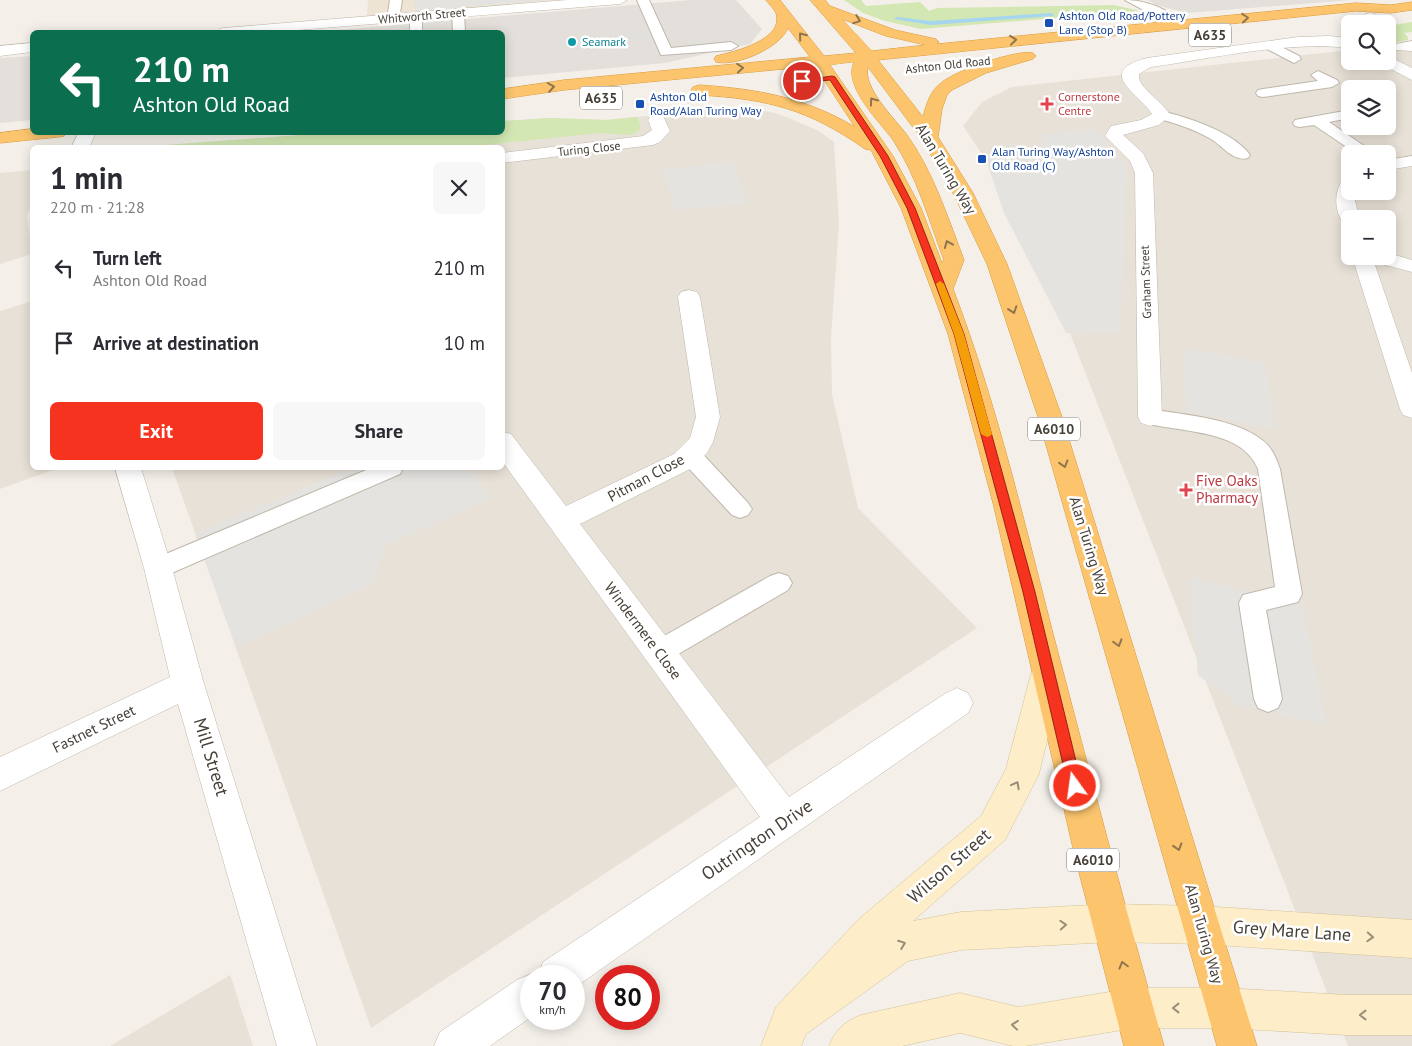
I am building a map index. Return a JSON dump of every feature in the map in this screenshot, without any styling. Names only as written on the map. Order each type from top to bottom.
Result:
[{"type":"highway","points":[[819,25],[816,5],[906,37],[965,45]]},
{"type":"highway","name":"A6010","points":[[816,5],[868,55],[881,73]]},
{"type":"highway","points":[[640,77],[714,61],[756,48],[771,40],[778,33],[784,20],[778,6]]},
{"type":"highway","name":"A6010","points":[[778,6],[820,61],[884,156],[911,208],[959,334],[1033,609],[1047,674],[1094,861],[1144,1046]]},
{"type":"highway","name":"Ashton Old Road","points":[[505,94],[640,77],[820,61],[1176,24],[1356,7],[1391,9],[1412,6]]},
{"type":"highway","name":"Ashton Old Road","points":[[1378,15],[1391,9]]},
{"type":"highway","name":"Ashton Old Road","points":[[1204,36],[1341,23]]},
{"type":"highway","points":[[832,78],[842,75],[848,70],[844,58],[834,44]]},
{"type":"highway","name":"Ashton Old Road","points":[[949,65],[1047,54]]},
{"type":"highway","points":[[868,55],[860,66],[858,75],[866,92],[905,146],[923,184],[954,260],[942,289]]},
{"type":"highway","points":[[930,137],[930,118],[940,93],[944,89],[961,78],[986,67],[1028,56]]},
{"type":"highway","name":"Ashton Old Road","points":[[814,80],[898,71]]},
{"type":"highway","name":"Alan Turing Way","points":[[881,73],[930,137],[963,193],[998,264],[1050,417],[1237,1046]]},
{"type":"highway","points":[[681,92],[777,84]]},
{"type":"highway","points":[[700,90],[756,96],[802,106],[843,126],[884,156]]},
{"type":"highway","name":"A635","points":[[505,102],[590,99]]},
{"type":"highway","points":[[0,138],[30,135]]},
{"type":"street","name":"Whitworth Street","points":[[250,30],[620,0]]},
{"type":"street","points":[[1311,28],[1341,39]]},
{"type":"street","points":[[1161,115],[1160,110],[1134,85],[1130,77],[1132,71],[1139,65],[1147,62],[1272,46],[1341,42]]},
{"type":"street","points":[[0,51],[30,48]]},
{"type":"street","points":[[1396,66],[1412,75]]},
{"type":"street","name":"Graham Street","points":[[1150,417],[1144,173],[1142,165],[1114,136],[1117,130],[1158,120],[1161,115]]},
{"type":"street","name":"Turing Close","points":[[505,158],[647,141],[654,138],[661,131],[657,120]]},
{"type":"street","points":[[1396,164],[1412,161]]},
{"type":"street","points":[[1396,262],[1412,266]]},
{"type":"street","points":[[1365,265],[1412,409]]},
{"type":"street","name":"Pitman Close","points":[[561,521],[667,470],[690,455],[706,434],[708,417],[689,297]]},
{"type":"street","name":"Windermere Close","points":[[505,445],[785,821]]},
{"type":"street","name":"Mill Street","points":[[129,470],[158,568],[188,684],[298,1046]]},
{"type":"street","name":"Wilson Street","points":[[786,1033],[872,932],[994,828],[1022,774],[1047,674]]},
{"type":"street","name":"Fastnet Street","points":[[0,774],[188,684]]},
{"type":"street","name":"Outrington Drive","points":[[573,965],[957,703]]},
{"type":"street","name":"Grey Mare Lane","points":[[1112,923],[1202,925],[1412,939]]},
{"type":"street","name":"Wilson Street","points":[[786,1033],[900,943],[961,931],[1112,923]]},
{"type":"street","points":[[454,1046],[520,1001]]},
{"type":"street","points":[[849,1046],[861,1035],[960,1013],[1018,1027],[1134,1008],[1225,1008],[1338,1014],[1412,1014]]},
{"type":"lane","points":[[393,19],[396,0]]},
{"type":"lane","points":[[643,0],[666,52],[731,46]]},
{"type":"lane","points":[[1131,0],[1176,24]]},
{"type":"lane","points":[[458,13],[459,30]]},
{"type":"lane","points":[[416,17],[416,30]]},
{"type":"lane","points":[[1272,46],[1294,59]]},
{"type":"lane","points":[[1263,93],[1332,83],[1318,75]]},
{"type":"lane","points":[[1161,115],[1183,121],[1217,136],[1242,156]]},
{"type":"lane","points":[[1300,122],[1341,116]]},
{"type":"lane","points":[[1316,120],[1354,145]]},
{"type":"lane","points":[[1150,417],[1227,431],[1246,441],[1263,454],[1269,470],[1289,594],[1252,603],[1268,699]]},
{"type":"lane","points":[[690,455],[740,509]]},
{"type":"lane","points":[[158,568],[387,470]]},
{"type":"lane","points":[[659,652],[779,583]]},
{"type":"shaded area","points":[[368,0],[560,0],[367,16]]},
{"type":"shaded area","points":[[415,0],[548,0],[414,11]]},
{"type":"shaded area","points":[[691,0],[736,0],[762,29],[750,44],[665,63],[505,78],[505,30],[337,30]]},
{"type":"shaded area","points":[[1148,0],[1352,0],[1187,13],[1156,5]]},
{"type":"shaded area","points":[[1412,44],[1412,1046],[1348,1046],[1025,218],[963,126],[982,102],[1012,87],[1341,51],[1341,70],[1396,70],[1396,45]]},
{"type":"shaded area","points":[[30,56],[30,120],[0,123],[0,58]]},
{"type":"shaded area","points":[[737,107],[771,112],[789,118],[819,131],[834,142],[839,224],[831,337],[832,394],[858,508],[977,628],[371,1028],[173,470],[505,470],[505,145],[176,145],[303,135],[505,135],[505,121],[551,118],[606,120]]},
{"type":"shaded area","points":[[1094,129],[1126,165],[1121,332],[1066,333],[1004,213],[985,157],[1047,145],[1039,135]]},
{"type":"shaded area","points":[[732,162],[748,203],[675,210],[663,169]]},
{"type":"shaded area","points":[[30,170],[30,208],[27,216],[30,255],[0,264],[0,173]]},
{"type":"shaded area","points":[[30,302],[30,470],[52,470],[0,489],[0,311]]},
{"type":"shaded area","points":[[1183,348],[1265,363],[1275,429],[1187,412]]},
{"type":"shaded area","points":[[348,470],[471,470],[490,498],[385,546],[373,584],[236,647],[195,534]]},
{"type":"shaded area","points":[[1189,577],[1302,606],[1327,725],[1240,706],[1198,675]]},
{"type":"shaded area","points":[[230,975],[253,1046],[110,1046]]},
{"type":"green space","points":[[844,0],[861,0],[866,6],[920,2],[929,11],[937,8],[1114,5],[1140,11],[921,29],[885,21],[863,13]]},
{"type":"green space","points":[[1412,22],[1412,32],[1404,33],[1408,40],[1396,43],[1396,25]]},
{"type":"green space","points":[[637,117],[640,129],[630,135],[600,133],[485,145],[165,145],[301,135],[505,135],[505,121],[551,118],[606,120]]},
{"type":"waterway","points":[[897,19],[931,23],[1051,15]]},
{"type":"slow traffic","points":[[940,284],[959,334],[987,434]]},
{"type":"place","name":"Ashton Old Road/Pottery Lane (Stop B)","points":[[1049,23]]},
{"type":"place","name":"Seamark","points":[[572,42]]},
{"type":"place","name":"Ashton Old Road/Alan Turing Way","points":[[640,104]]},
{"type":"place","name":"Cornerstone Centre","points":[[1047,104]]},
{"type":"place","name":"Alan Turing Way/Ashton Old Road (C)","points":[[982,159]]},
{"type":"place","name":"Five Oaks Pharmacy","points":[[1186,490]]},
{"type":"route","points":[[802,81],[832,78],[884,156],[911,208],[959,334],[1029,592],[1075,786]]}]
